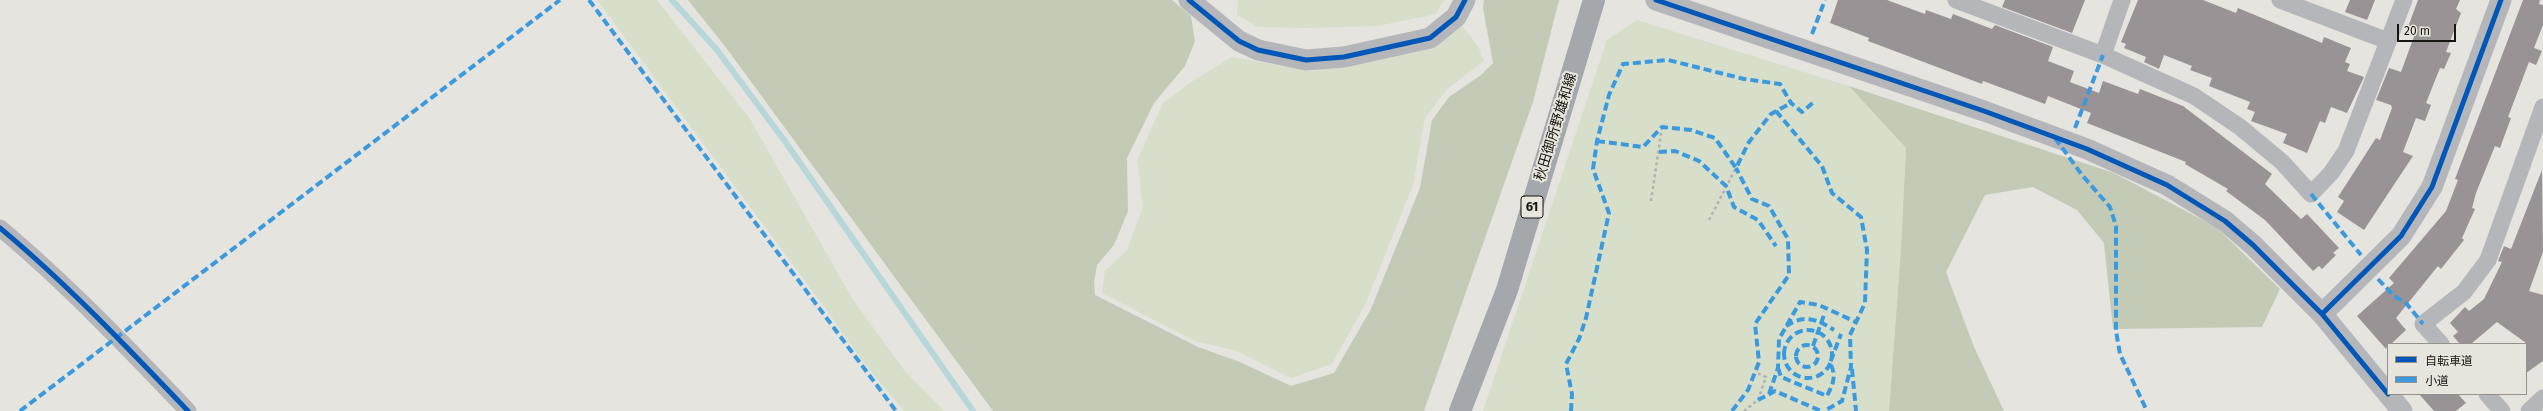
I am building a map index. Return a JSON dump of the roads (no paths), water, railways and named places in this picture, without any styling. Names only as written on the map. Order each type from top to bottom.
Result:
[{"type":"main road","name":"秋田御所野雄和線","points":[[1460,411],[1507,290],[1594,0]]},
{"type":"street","points":[[1189,0],[1239,41],[1258,50],[1306,60],[1344,57],[1430,38],[1456,17],[1465,0]]},
{"type":"street","points":[[1656,0],[1984,111],[2129,167],[2199,203],[2225,221],[2322,314],[2387,393]]},
{"type":"street","points":[[1956,0],[2103,55],[2213,108],[2282,162],[2311,194],[2331,173],[2346,151],[2404,0]]},
{"type":"street","points":[[2103,55],[2122,0]]},
{"type":"street","points":[[2280,0],[2388,41]]},
{"type":"street","points":[[2322,314],[2400,236],[2432,187],[2501,0]]},
{"type":"street","points":[[2440,343],[2423,324],[2464,292],[2488,260],[2543,107]]},
{"type":"street","points":[[0,228],[31,254],[118,338],[188,411]]},
{"type":"street","points":[[2389,395],[2402,411]]},
{"type":"street","points":[[2488,395],[2502,411]]},
{"type":"street","points":[[2529,411],[2543,398]]},
{"type":"waterway","points":[[672,0],[717,50],[784,140],[973,411]]}]
